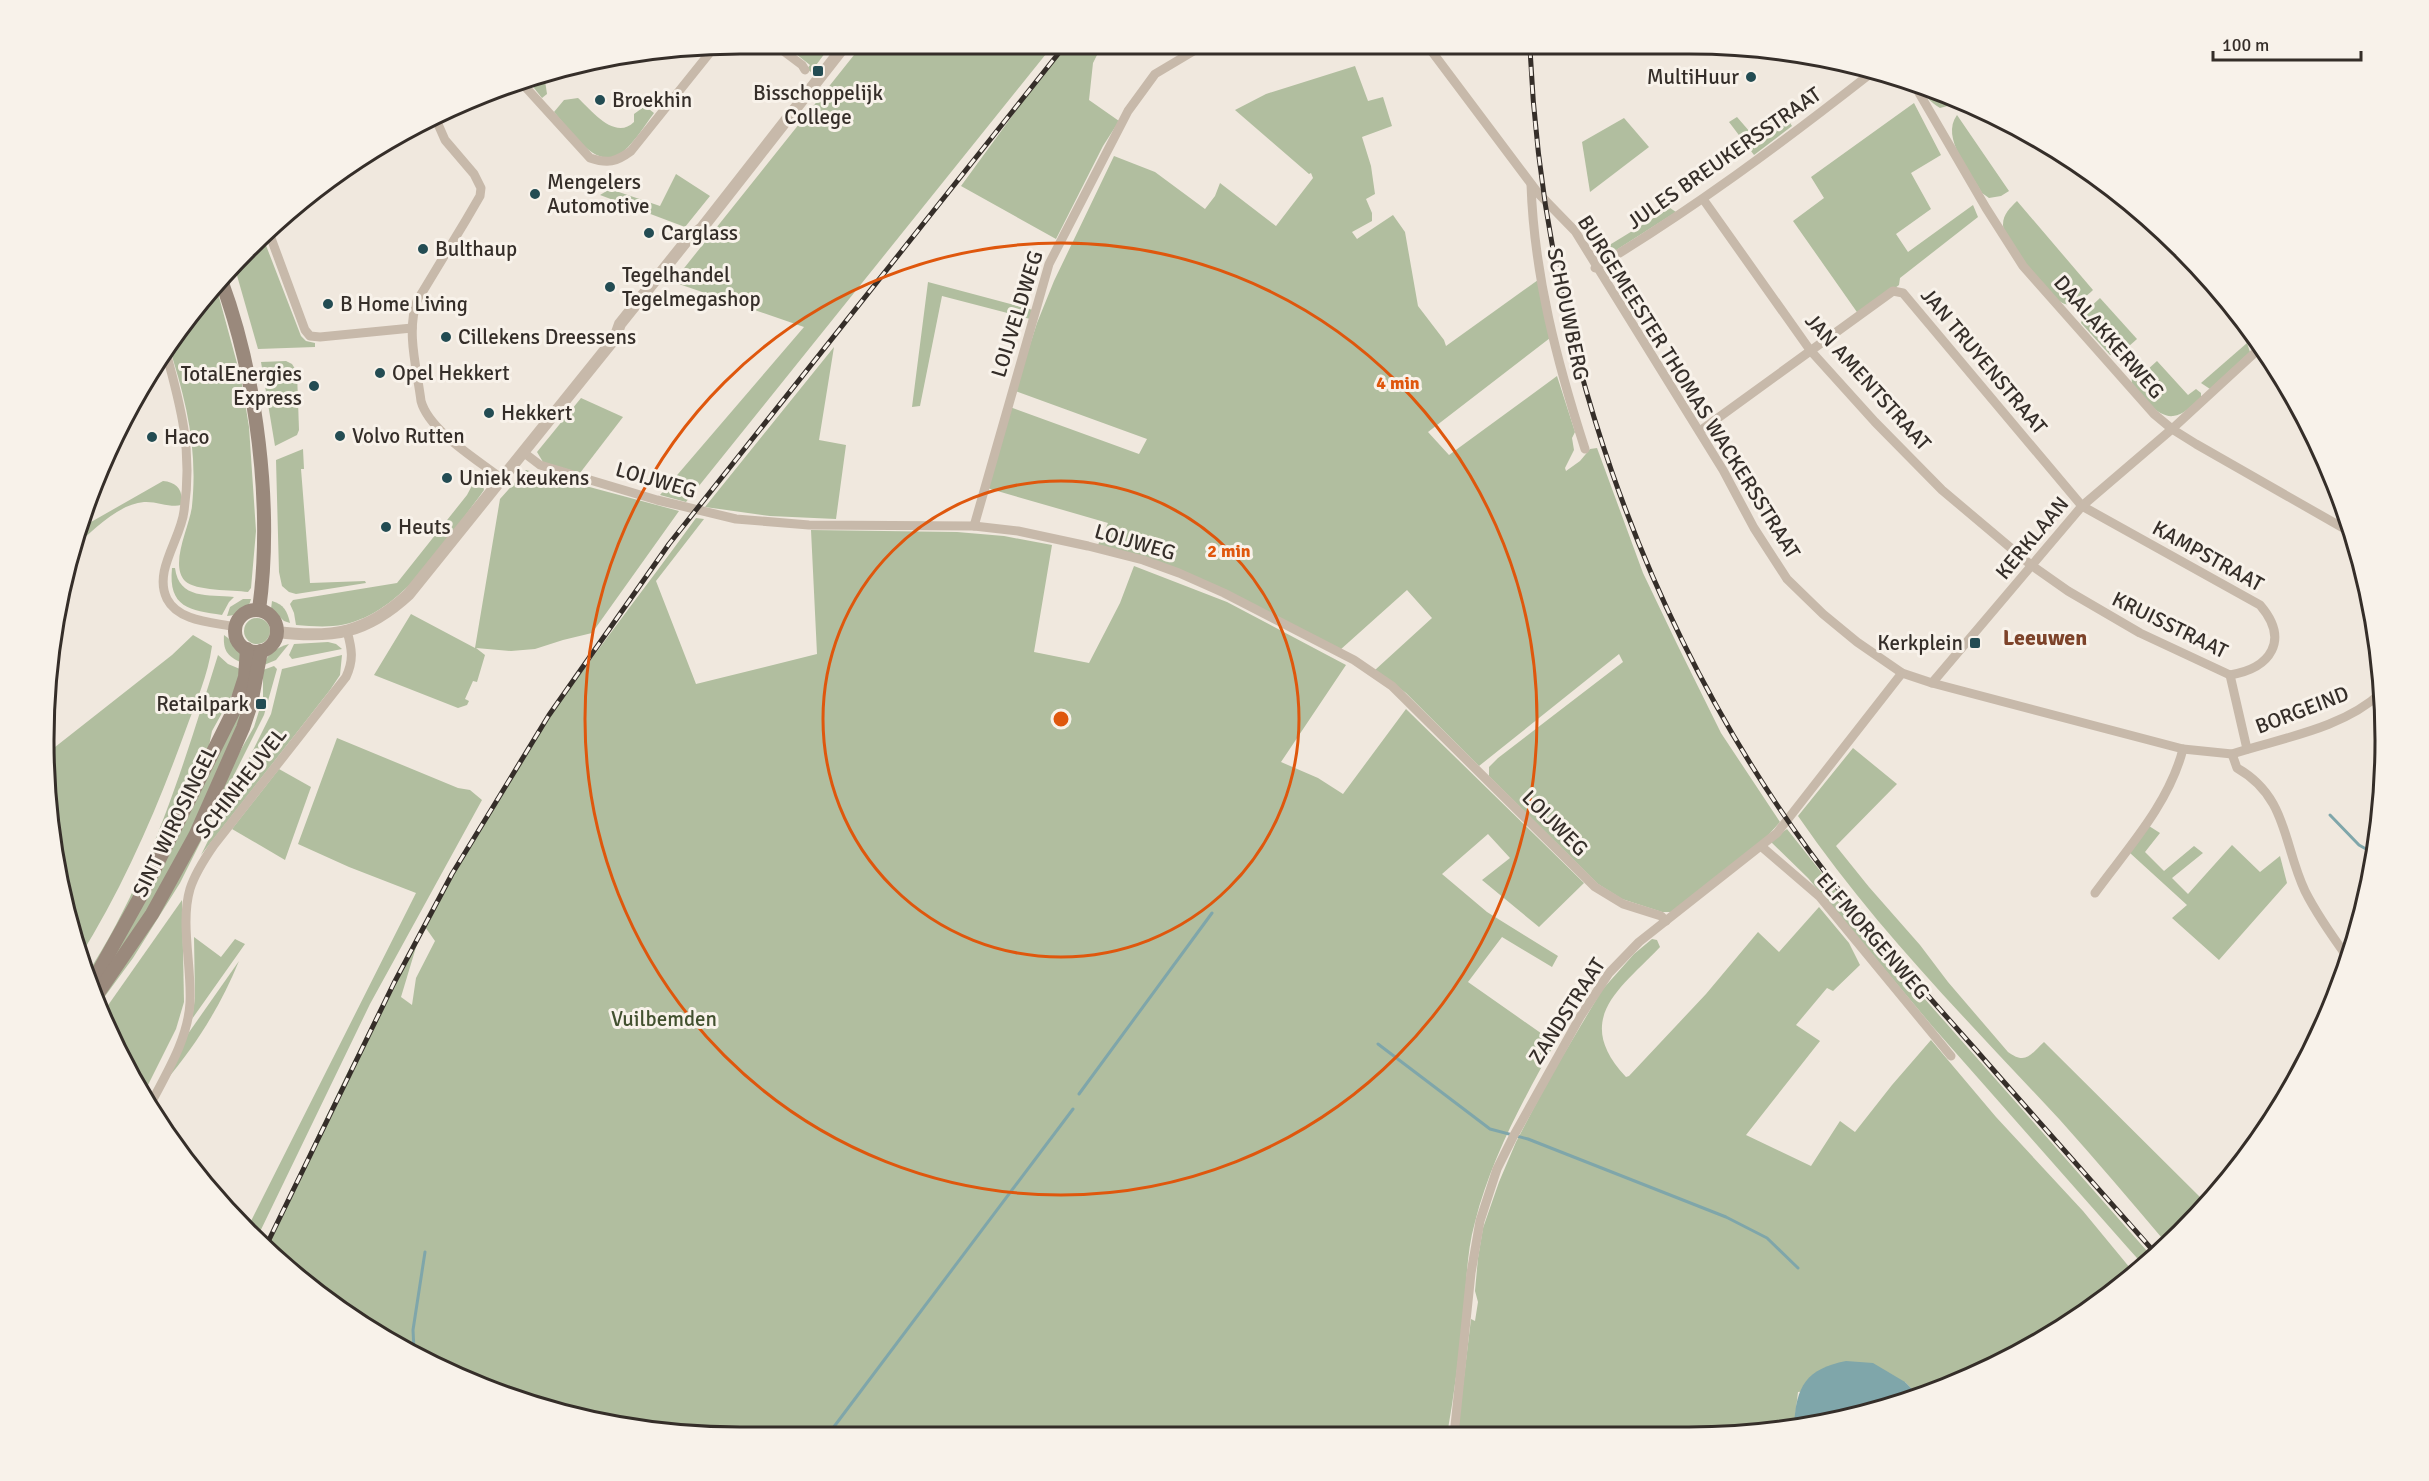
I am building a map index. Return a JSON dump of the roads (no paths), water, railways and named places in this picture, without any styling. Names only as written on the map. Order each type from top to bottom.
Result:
[{"type":"main road","points":[[224,289],[241,347],[253,406],[261,471],[264,526],[259,610]]},
{"type":"main road","points":[[259,610],[273,618],[277,632],[272,644],[254,650],[238,640],[236,627],[245,614],[259,610]]},
{"type":"main road","name":"SINT WIROSINGEL","points":[[96,976],[143,892],[236,708],[254,650]]},
{"type":"main road","name":"SINT WIROSINGEL","points":[[101,989],[152,914],[195,836],[243,728],[250,704],[254,650]]},
{"type":"street","points":[[787,54],[805,70]]},
{"type":"street","points":[[277,632],[315,635],[347,631],[369,624],[393,609],[409,594],[615,338],[620,324],[687,239],[702,228],[839,54]]},
{"type":"street","name":"LOIJVELDWEG","points":[[974,526],[1049,264],[1128,111],[1155,74],[1190,54]]},
{"type":"street","points":[[1433,54],[1531,184]]},
{"type":"street","points":[[526,88],[591,158],[605,163],[618,160],[631,151],[708,55]]},
{"type":"street","name":"JULES BREUKERSSTRAAT","points":[[1595,268],[1702,200],[1866,77]]},
{"type":"street","name":"DAALAKKERWEG","points":[[1920,94],[1986,208],[2023,266],[2154,414],[2172,429],[2341,527]]},
{"type":"street","points":[[437,125],[445,140],[474,174],[481,188],[480,196],[417,301],[413,313],[412,328],[421,401],[428,417],[436,426],[502,479]]},
{"type":"street","name":"BURGEMEESTER THOMAS WACKERSSTRAAT","points":[[1531,184],[1575,231],[1595,268],[1700,431],[1754,528],[1787,579],[1823,614],[1857,642],[1902,673],[1932,683],[2183,749],[2232,754]]},
{"type":"street","name":"SCHOUWBERG","points":[[1531,184],[1534,241],[1543,291],[1563,379],[1585,449]]},
{"type":"street","name":"JAN AMENTSTRAAT","points":[[1702,200],[1810,350],[1875,422],[1942,490],[2031,565]]},
{"type":"street","points":[[272,239],[305,330],[310,336],[412,328]]},
{"type":"street","name":"JAN TRUYENSTRAAT","points":[[1700,431],[1893,291],[1903,293],[2082,506]]},
{"type":"street","name":"KERKLAAN","points":[[1932,683],[2082,506],[2172,429],[2255,353]]},
{"type":"street","points":[[168,362],[187,442],[184,511],[163,576],[165,596],[172,608],[188,617],[236,627]]},
{"type":"street","name":"LOIJWEG","points":[[523,453],[540,465],[657,500],[736,519],[809,525],[974,526],[1018,531],[1143,560],[1179,573],[1224,592],[1354,660],[1392,686],[1595,887],[1623,904],[1661,916],[1666,921]]},
{"type":"street","name":"KAMPSTRAAT","points":[[2082,506],[2260,605],[2271,617],[2275,638],[2270,653],[2259,666],[2246,672],[2230,675]]},
{"type":"street","name":"KRUISSTRAAT","points":[[2031,565],[2088,604],[2132,629],[2170,649],[2230,675],[2247,749]]},
{"type":"street","name":"SCHINHEUVEL","points":[[154,1097],[172,1061],[190,1004],[187,909],[190,888],[202,862],[214,845],[346,677],[352,664],[353,653],[347,631]]},
{"type":"street","name":"ZANDSTRAAT","points":[[1455,1427],[1474,1248],[1480,1221],[1497,1169],[1526,1112],[1580,1017],[1609,973],[1639,942],[1778,833],[1902,673]]},
{"type":"street","name":"BORGEIND","points":[[2232,754],[2329,722],[2364,706],[2374,698]]},
{"type":"street","points":[[2095,893],[2153,814],[2180,760],[2183,749]]},
{"type":"street","points":[[2232,754],[2237,768],[2248,775],[2269,796],[2278,809],[2304,889],[2322,922],[2342,950]]},
{"type":"street","name":"ELFMORGENWEG","points":[[1762,847],[1819,896],[1951,1056]]},
{"type":"water","points":[[1846,1361],[1873,1363],[1905,1382],[1913,1390],[1866,1404],[1795,1418],[1797,1400],[1806,1381],[1821,1369]]},
{"type":"waterway","points":[[2330,815],[2359,845],[2366,849]]},
{"type":"waterway","points":[[1079,1094],[1212,913]]},
{"type":"waterway","points":[[1378,1044],[1490,1129],[1528,1139],[1726,1217],[1767,1238],[1798,1268]]},
{"type":"waterway","points":[[834,1427],[1073,1109]]},
{"type":"waterway","points":[[414,1344],[413,1330],[425,1252]]},
{"type":"railway","points":[[269,1239],[394,983],[452,874],[549,715],[669,544],[1058,54]]},
{"type":"railway","points":[[1530,54],[1539,156],[1555,262],[1580,367],[1612,471],[1651,572],[1697,669],[1750,763],[1829,878],[1912,977],[2151,1248]]},
{"type":"place","name":"Bisschoppelijk College","points":[[818,71]]},
{"type":"place","name":"MultiHuur","points":[[1751,77]]},
{"type":"place","name":"Broekhin","points":[[600,100]]},
{"type":"place","name":"Mengelers Automotive","points":[[535,194]]},
{"type":"place","name":"Carglass","points":[[649,233]]},
{"type":"place","name":"Bulthaup","points":[[423,249]]},
{"type":"place","name":"Tegelhandel Tegelmegashop","points":[[610,287]]},
{"type":"place","name":"B Home Living","points":[[328,304]]},
{"type":"place","name":"Cillekens Dreessens","points":[[446,337]]},
{"type":"place","name":"Opel Hekkert","points":[[380,373]]},
{"type":"place","name":"TotalEnergies Express","points":[[314,386]]},
{"type":"place","name":"Hekkert","points":[[489,413]]},
{"type":"place","name":"Volvo Rutten","points":[[340,436]]},
{"type":"place","name":"Haco","points":[[152,437]]},
{"type":"place","name":"Uniek keukens","points":[[447,478]]},
{"type":"place","name":"Heuts","points":[[386,527]]},
{"type":"place","name":"Kerkplein","points":[[1975,643]]},
{"type":"place","name":"Retailpark","points":[[261,704]]},
{"type":"district","name":"Leeuwen","points":[[2045,637]]},
{"type":"park label","name":"Vuilbemden","points":[[664,1019]]}]
